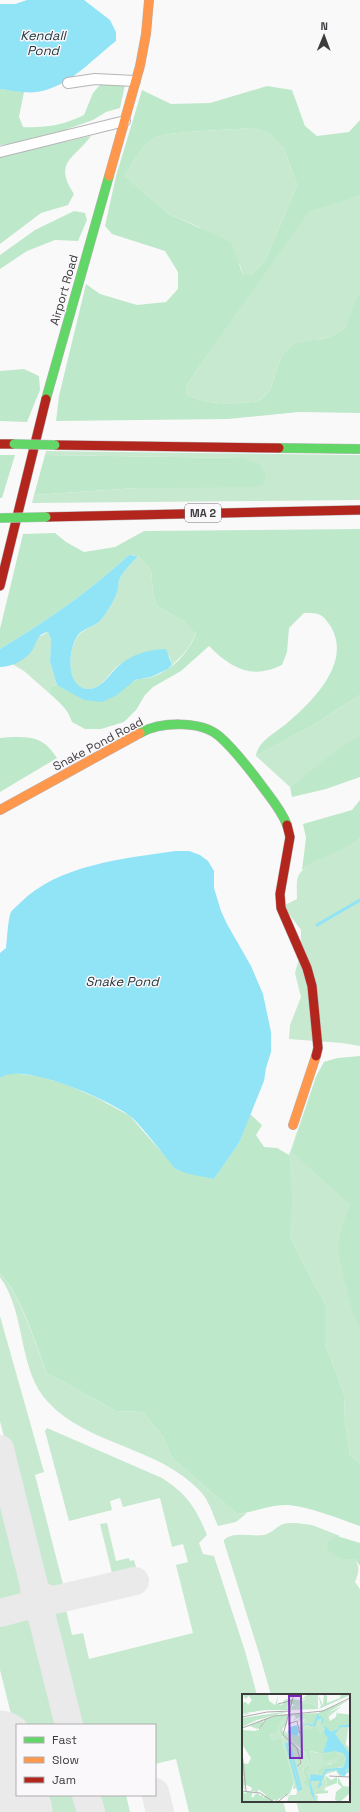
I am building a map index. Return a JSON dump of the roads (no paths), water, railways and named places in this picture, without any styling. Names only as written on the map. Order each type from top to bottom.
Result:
[{"type":"main road","name":"Airport Road","points":[[0,586],[49,387],[125,121],[146,34],[149,0]]},
{"type":"main road","points":[[0,444],[360,449]]},
{"type":"main road","name":"MA 2","points":[[0,518],[360,510]]},
{"type":"main road","name":"Snake Pond Road","points":[[0,810],[148,729],[176,724],[189,725],[209,730],[218,735],[231,748],[281,811],[288,825],[290,837],[280,894],[281,908],[307,968],[312,986],[318,1048],[293,1125]]},
{"type":"street","points":[[68,83],[95,79],[135,81]]},
{"type":"street","points":[[0,152],[125,121]]},
{"type":"water","name":"Kendall Pond","points":[[27,0],[84,0],[110,20],[116,32],[116,41],[83,69],[56,86],[35,92],[0,89],[0,4],[15,4]]},
{"type":"water","points":[[129,555],[138,556],[125,570],[121,577],[115,598],[110,607],[99,622],[81,632],[75,641],[71,658],[72,675],[75,682],[81,687],[88,689],[93,688],[102,683],[117,667],[131,657],[148,651],[160,649],[166,649],[172,665],[168,669],[151,677],[135,680],[117,695],[102,702],[84,700],[57,685],[50,662],[51,640],[48,632],[39,637],[31,652],[21,661],[12,665],[0,667],[0,649],[67,605],[99,581]]},
{"type":"water","name":"Snake Pond","points":[[176,851],[189,851],[200,855],[208,861],[214,871],[214,888],[221,911],[251,966],[263,994],[271,1032],[271,1052],[264,1081],[239,1143],[214,1179],[182,1172],[175,1168],[130,1116],[85,1092],[45,1078],[27,1075],[11,1074],[0,1078],[0,953],[6,948],[9,919],[12,911],[35,890],[72,872],[93,865]]},
{"type":"waterway","points":[[317,925],[360,900]]}]
